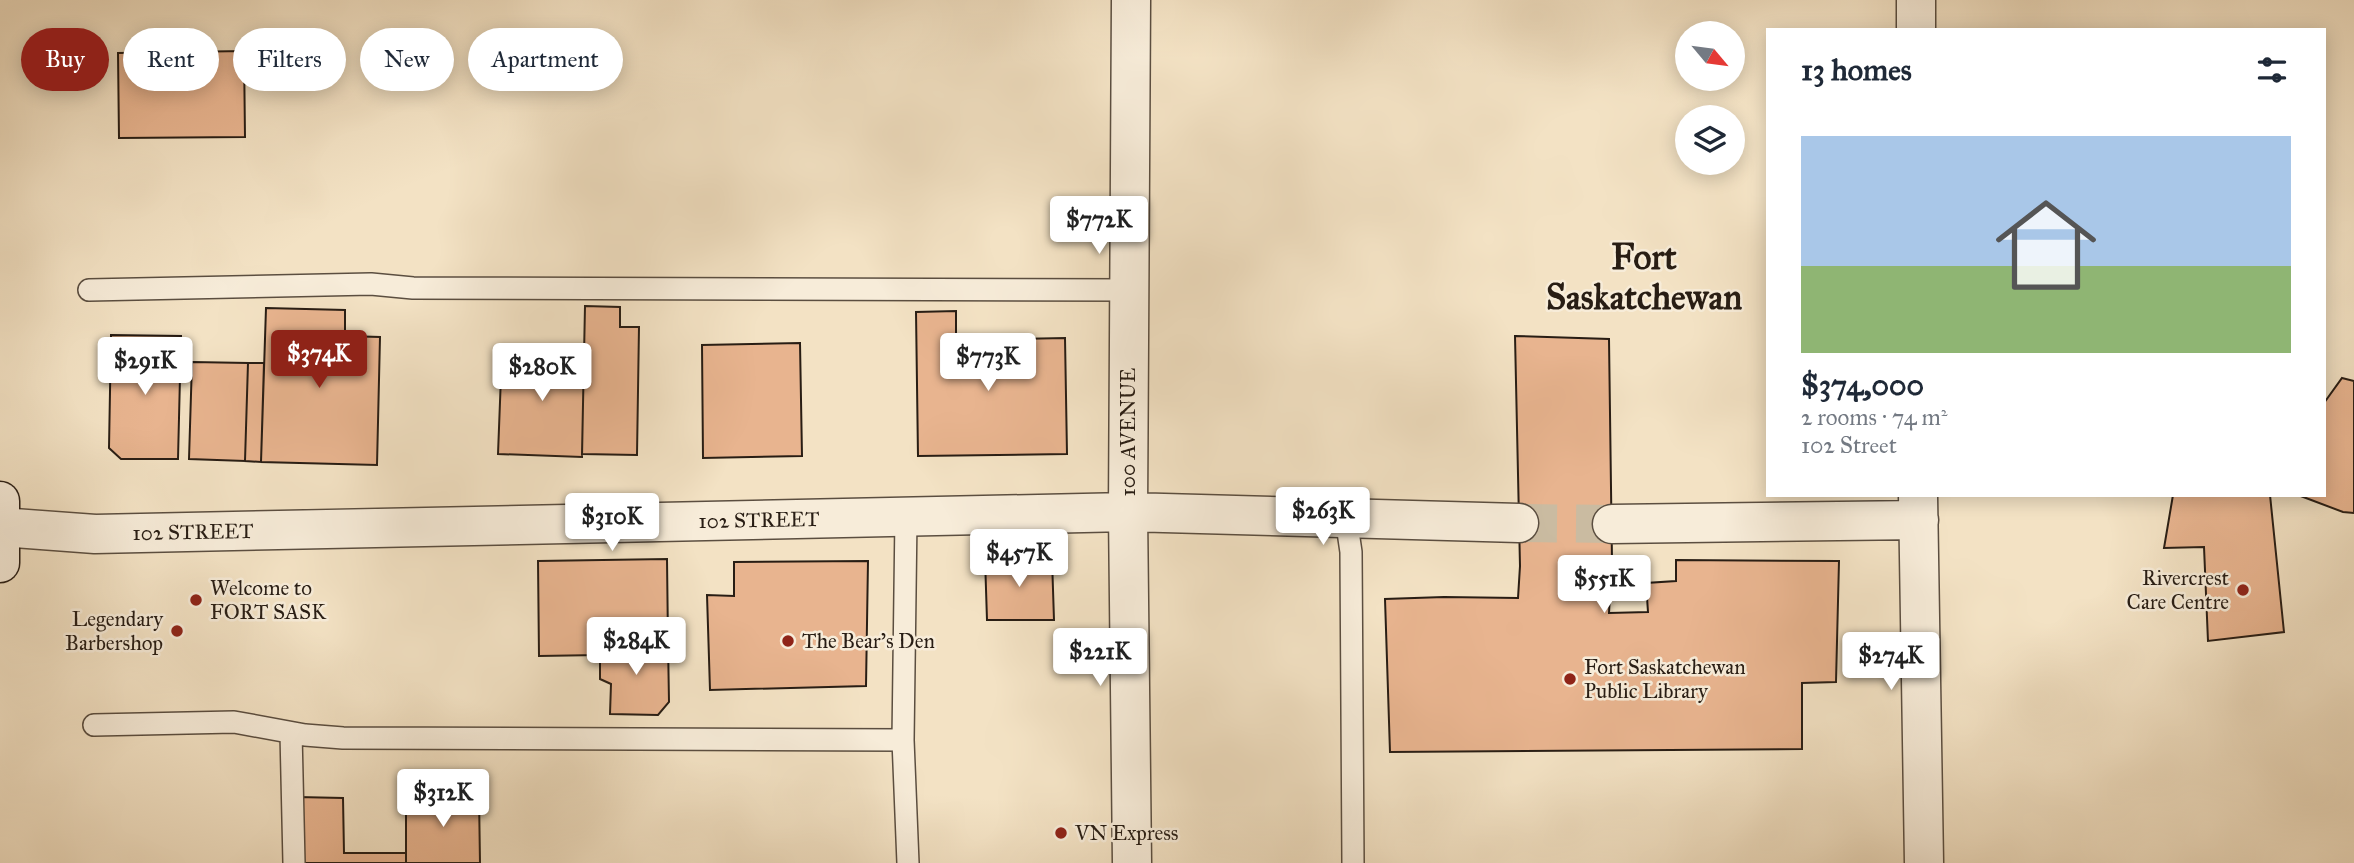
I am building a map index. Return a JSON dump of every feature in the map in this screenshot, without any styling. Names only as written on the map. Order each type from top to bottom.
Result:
[{"type":"street","name":"100 AVENUE","points":[[1131,0],[1128,512],[1132,863]]},
{"type":"street","points":[[1916,0],[1916,28]]},
{"type":"street","points":[[0,501],[0,563]]},
{"type":"street","points":[[1612,524],[1918,508],[1924,863]]},
{"type":"street","name":"102 STREET","points":[[0,527],[95,534],[1128,512],[1519,523]]},
{"type":"lane","points":[[89,290],[372,284],[413,288],[1129,290]]},
{"type":"lane","points":[[906,517],[903,740],[908,863]]},
{"type":"lane","points":[[1346,518],[1351,552],[1353,863]]},
{"type":"lane","points":[[94,725],[234,722],[291,733],[343,738],[903,740]]},
{"type":"lane","points":[[291,733],[294,863]]},
{"type":"building","points":[[219,51],[233,51],[233,91],[244,91],[245,137],[119,138],[118,53],[123,53],[123,91],[219,91]]},
{"type":"building","points":[[585,306],[620,307],[620,327],[639,327],[637,455],[582,454]]},
{"type":"building","points":[[266,308],[345,310],[345,336],[380,337],[377,465],[261,462]]},
{"type":"building","points":[[956,311],[956,340],[1065,338],[1067,454],[918,456],[916,312]]},
{"type":"building","points":[[111,335],[181,336],[178,459],[121,459],[109,448]]},
{"type":"building","points":[[1515,336],[1609,339],[1612,561],[1609,613],[1648,612],[1646,583],[1676,581],[1676,560],[1839,561],[1836,682],[1802,683],[1802,749],[1390,752],[1385,599],[1518,598],[1520,566]]},
{"type":"building","points":[[800,343],[802,456],[703,458],[702,345]]},
{"type":"building","points":[[502,350],[584,352],[582,457],[498,454]]},
{"type":"building","points":[[192,362],[248,363],[245,461],[189,459]]},
{"type":"building","points":[[248,363],[264,363],[261,462],[245,461]]},
{"type":"building","points":[[2342,378],[2354,381],[2354,513],[2343,512],[2303,497],[2326,497],[2326,400]]},
{"type":"building","name":"Rivercrest Care Centre","points":[[2173,497],[2270,497],[2284,632],[2208,641],[2204,547],[2164,548]]},
{"type":"building","points":[[985,558],[1052,559],[1054,620],[987,620]]},
{"type":"building","points":[[667,559],[668,642],[600,643],[599,655],[539,656],[538,561]]},
{"type":"building","name":"The Bear's Den","points":[[868,561],[866,686],[710,690],[707,595],[734,596],[734,562]]},
{"type":"building","points":[[668,642],[669,702],[658,715],[610,714],[611,684],[600,679],[600,643]]},
{"type":"building","points":[[479,795],[480,863],[406,863],[406,796]]},
{"type":"building","points":[[297,797],[343,798],[344,853],[406,853],[406,863],[299,863]]},
{"type":"tunnel","points":[[1519,523],[1612,524]]},
{"type":"place","name":"Rivercrest Care Centre","points":[[2243,590]]},
{"type":"place","name":"Welcome to FORT SASK","points":[[196,600]]},
{"type":"place","name":"Legendary Barbershop","points":[[177,631]]},
{"type":"place","name":"The Bear's Den","points":[[788,641]]},
{"type":"place","name":"Fort Saskatchewan Public Library","points":[[1570,679]]},
{"type":"place","name":"VN Express","points":[[1061,833]]},
{"type":"district","name":"Fort Saskatchewan","points":[[1644,277]]}]
